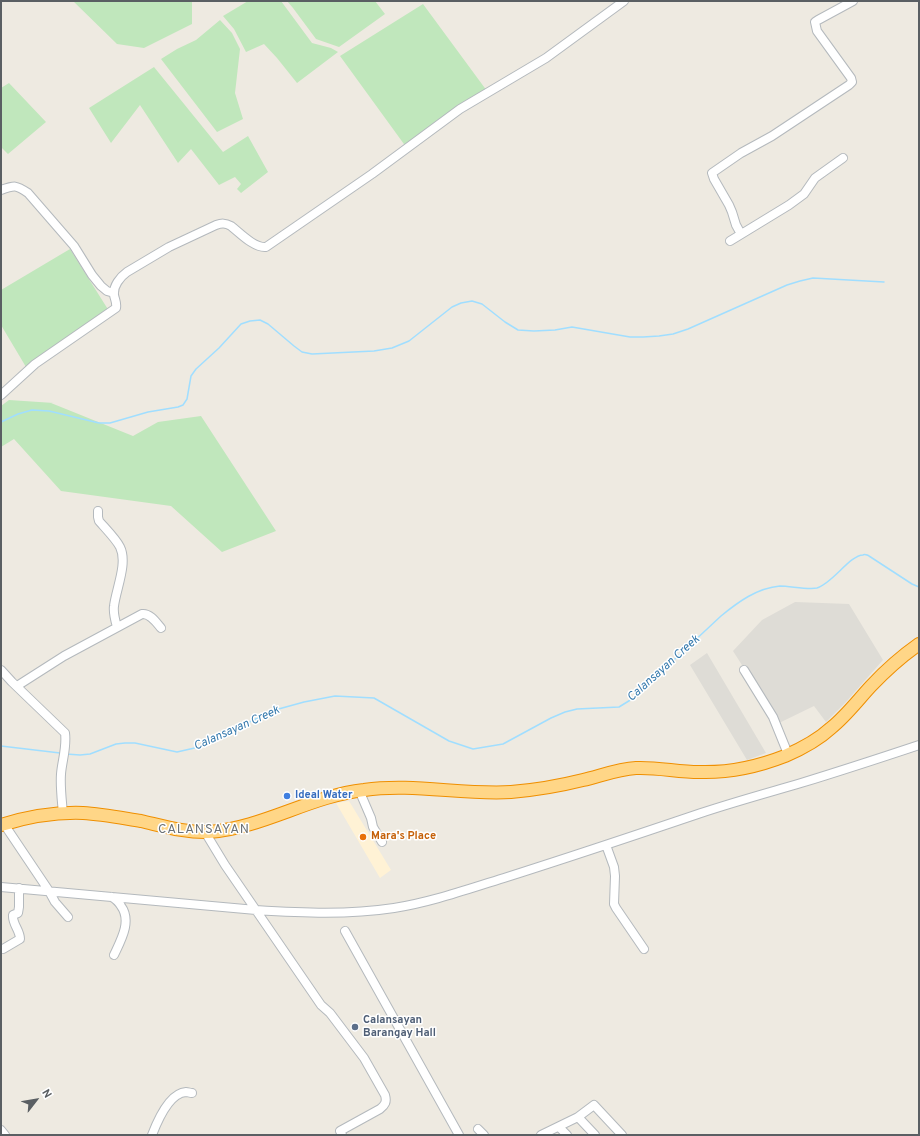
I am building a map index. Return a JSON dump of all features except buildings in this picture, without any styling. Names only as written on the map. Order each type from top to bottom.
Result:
[{"type":"highway","points":[[2,824],[41,816],[82,813],[141,821],[187,831],[205,832],[228,830],[247,825],[331,797],[359,790],[399,788],[475,792],[508,792],[560,786],[631,769],[666,769],[698,772],[734,771],[788,754],[816,739],[832,728],[848,713],[881,676],[919,644]]},
{"type":"street","points":[[1,395],[34,364],[113,311],[116,308],[117,303],[114,293],[116,285],[122,276],[127,272],[169,247],[216,225],[226,224],[231,226],[261,248],[266,247],[391,160],[460,108],[546,58],[624,1]]},
{"type":"street","points":[[741,234],[736,225],[730,206],[712,173],[741,153],[772,136],[852,82],[851,78],[817,31],[815,22],[853,1]]},
{"type":"street","points":[[730,241],[789,205],[804,194],[815,178],[842,158]]},
{"type":"street","points":[[1,190],[18,186],[28,193],[74,246],[92,275],[101,286],[107,291],[114,293]]},
{"type":"street","points":[[98,511],[98,521],[120,547],[123,555],[123,563],[114,606],[117,627]]},
{"type":"street","points":[[17,686],[64,656],[136,616],[146,614],[161,628]]},
{"type":"street","points":[[1,670],[65,733],[61,773],[63,814]]},
{"type":"street","points":[[744,670],[773,717],[788,754]]},
{"type":"street","points":[[1,887],[256,910],[329,913],[360,912],[396,908],[436,899],[919,745]]},
{"type":"street","points":[[359,790],[371,818],[373,827],[382,842]]},
{"type":"street","points":[[2,824],[49,891],[55,902],[68,917]]},
{"type":"street","points":[[205,832],[224,865],[321,1005],[330,1013],[364,1058],[385,1095],[385,1105],[340,1131],[342,1135]]},
{"type":"street","points":[[606,846],[616,876],[614,904],[644,949]]},
{"type":"street","points":[[3,949],[20,939],[20,934],[12,920],[13,915],[18,912],[20,907],[19,888]]},
{"type":"street","points":[[112,897],[121,905],[125,914],[126,926],[114,955]]},
{"type":"street","points":[[345,931],[458,1135]]},
{"type":"street","points":[[152,1135],[169,1102],[185,1092],[192,1093]]},
{"type":"street","points":[[541,1135],[578,1117],[594,1105],[622,1135]]},
{"type":"street","points":[[578,1117],[595,1135]]},
{"type":"street","points":[[559,1127],[567,1135]]},
{"type":"street","points":[[478,1129],[484,1135]]},
{"type":"street","points":[[1,1130],[5,1135]]},
{"type":"shaded area","points":[[795,602],[849,604],[883,660],[826,722],[814,706],[779,723],[733,651],[762,620]]},
{"type":"shaded area","points":[[707,653],[766,753],[747,760],[690,665]]},
{"type":"shaded area","name":"Mara's Place","points":[[349,801],[391,870],[380,878],[336,803]]},
{"type":"green space","points":[[73,1],[192,1],[192,24],[144,48],[117,44]]},
{"type":"green space","points":[[248,1],[281,1],[312,43],[331,48],[338,52],[297,83],[264,44],[246,52],[234,29],[223,16]]},
{"type":"green space","points":[[287,1],[375,1],[385,14],[339,47],[316,39]]},
{"type":"green space","points":[[423,4],[487,91],[409,151],[340,56]]},
{"type":"green space","points":[[220,20],[232,33],[240,49],[235,93],[243,119],[217,132],[161,59],[196,40]]},
{"type":"green space","points":[[154,67],[223,152],[248,136],[268,172],[241,193],[237,189],[241,184],[235,177],[219,185],[191,149],[178,163],[140,105],[111,143],[89,108]]},
{"type":"green space","points":[[9,83],[46,122],[8,154],[1,147],[1,88]]},
{"type":"green space","points":[[70,249],[109,311],[26,367],[1,325],[1,290]]},
{"type":"green space","points":[[9,400],[54,403],[51,403],[133,436],[158,422],[201,416],[276,531],[222,552],[171,506],[61,491],[14,439],[1,447],[1,406]]},
{"type":"waterway","points":[[1,422],[18,414],[32,410],[49,411],[99,423],[110,423],[148,412],[183,405],[187,399],[191,376],[196,369],[219,348],[241,324],[250,321],[260,320],[268,324],[302,352],[312,354],[374,351],[392,348],[409,341],[452,307],[461,303],[472,301],[482,304],[518,330],[555,330],[572,327],[630,337],[643,337],[673,334],[688,329],[787,285],[813,278],[884,282]]},
{"type":"waterway","name":"Calansayan Creek","points":[[66,754],[90,754],[116,744],[125,743],[135,743],[177,752],[199,747],[217,740],[245,724],[275,710],[304,702],[335,696],[374,698],[449,741],[473,749],[503,744],[565,712],[577,709],[619,707],[632,699],[721,616],[748,596],[763,590],[780,586],[809,589],[817,588],[829,581],[852,560],[858,556],[864,555],[919,587]]},
{"type":"waterway","name":"Calansayan Creek","points":[[1,746],[60,753]]},
{"type":"place","name":"Ideal Water","points":[[287,796]]},
{"type":"place","name":"Mara's Place","points":[[363,837]]},
{"type":"place","name":"Calansayan Barangay Hall","points":[[355,1027]]},
{"type":"district","name":"CALANSAYAN","points":[[204,830]]}]
